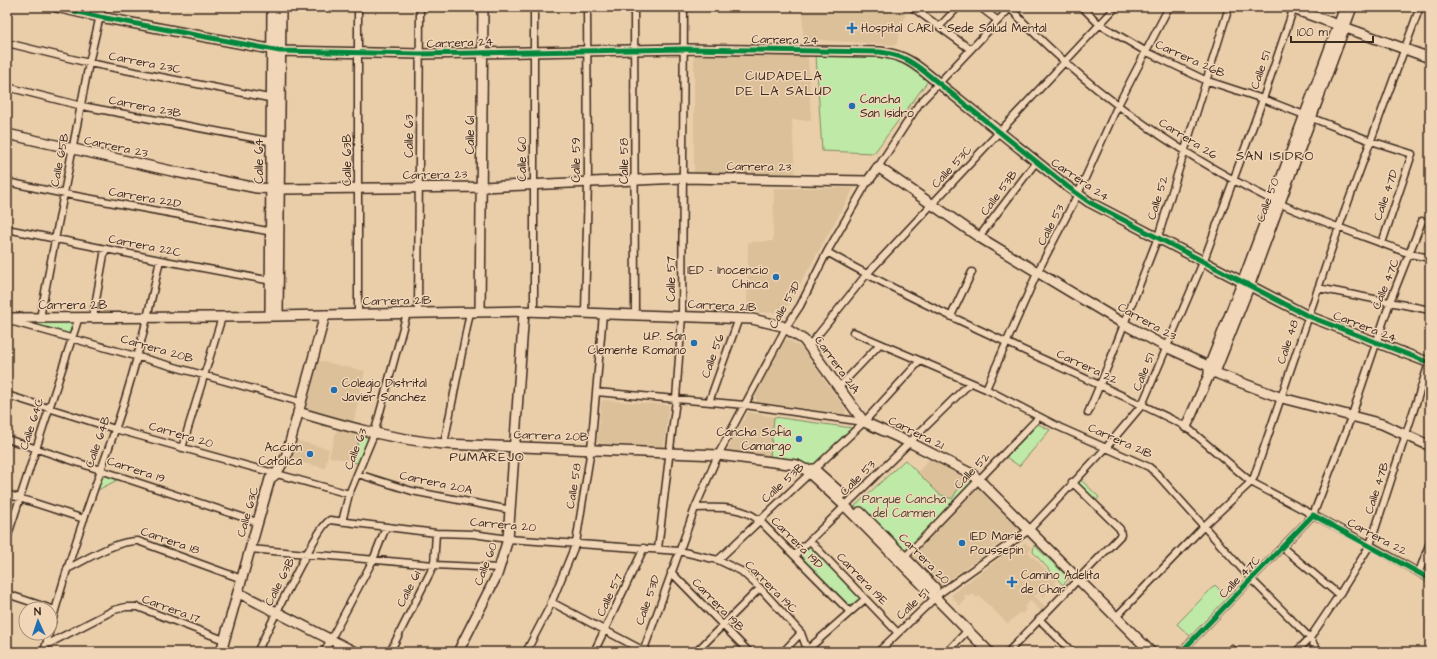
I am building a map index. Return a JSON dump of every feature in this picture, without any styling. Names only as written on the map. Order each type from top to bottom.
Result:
[{"type":"street","name":"Carrera 24","points":[[56,7],[276,51],[420,54],[684,49],[880,52],[897,54],[908,59],[938,82],[1000,130],[1036,162],[1089,202],[1247,282],[1308,316],[1430,362]]},
{"type":"street","name":"Calle 65B","points":[[40,318],[82,106],[89,63],[102,7]]},
{"type":"street","name":"Calle 64","points":[[272,7],[276,51],[274,316]]},
{"type":"street","name":"Calle 64","points":[[276,51],[281,7]]},
{"type":"street","name":"Calle 63B","points":[[358,7],[358,314]]},
{"type":"street","name":"Calle 63","points":[[418,313],[420,7]]},
{"type":"street","name":"Calle 61","points":[[480,311],[482,7]]},
{"type":"street","name":"Calle 60","points":[[458,652],[500,568],[508,539],[514,447],[529,311],[534,184],[534,7]]},
{"type":"street","name":"Calle 59","points":[[585,313],[588,181],[587,7]]},
{"type":"street","name":"Calle 58","points":[[634,7],[635,315]]},
{"type":"street","name":"Calle 57","points":[[658,549],[676,399],[682,316],[684,7]]},
{"type":"street","points":[[912,7],[919,9],[970,49]]},
{"type":"street","points":[[940,26],[958,7]]},
{"type":"street","points":[[980,7],[997,20]]},
{"type":"street","name":"Calle 53D","points":[[644,652],[671,572],[695,508],[718,455],[786,328],[800,306],[827,252],[868,181],[919,104],[1010,7]]},
{"type":"street","name":"Carrera 26","points":[[1010,7],[1031,30],[1064,61],[1117,106],[1184,151],[1234,180],[1276,201],[1410,254],[1430,258]]},
{"type":"street","name":"Carrera 26B","points":[[1082,7],[1099,24],[1146,51],[1205,80],[1263,98],[1371,141],[1412,154]]},
{"type":"street","name":"Calle 53C","points":[[809,346],[866,275],[1116,7]]},
{"type":"street","name":"Calle 53","points":[[986,389],[1008,343],[1038,271],[1078,194],[1117,106],[1169,7]]},
{"type":"street","name":"Calle 52","points":[[1088,412],[1158,237],[1205,80],[1229,7]]},
{"type":"street","name":"Calle 50","points":[[1186,427],[1211,371],[1247,282],[1341,26],[1345,7]]},
{"type":"street","name":"Calle 50","points":[[1341,26],[1352,7]]},
{"type":"street","name":"Calle 48","points":[[1116,617],[1204,526],[1251,482],[1282,398],[1308,316],[1339,227],[1406,49],[1420,7]]},
{"type":"street","points":[[1291,8],[1430,58]]},
{"type":"street","name":"Calle 51","points":[[878,652],[938,595],[1029,530],[1105,448],[1142,405],[1204,260],[1263,98],[1291,8]]},
{"type":"street","name":"Carrera 23C","points":[[7,43],[89,63],[276,99]]},
{"type":"street","name":"Carrera 23B","points":[[7,87],[82,106],[275,142]]},
{"type":"street","name":"Carrera 23","points":[[7,134],[73,150],[249,186],[275,189],[482,187],[588,181],[682,178],[868,181]]},
{"type":"street","name":"Calle 47D","points":[[1382,243],[1412,154]]},
{"type":"street","name":"Calle 53B","points":[[979,237],[1036,162]]},
{"type":"street","name":"Carrera 23","points":[[878,167],[979,237],[1038,271],[1124,324],[1211,371],[1282,398],[1352,415],[1406,434],[1430,446]]},
{"type":"street","name":"Carrera 22D","points":[[7,182],[275,233]]},
{"type":"street","name":"Calle 47C","points":[[1181,652],[1313,515],[1352,415],[1390,302],[1422,221]]},
{"type":"street","name":"Carrera 22C","points":[[7,229],[274,281]]},
{"type":"street","points":[[93,317],[104,249]]},
{"type":"street","name":"Carrera 22","points":[[827,252],[866,275],[1186,427],[1251,482],[1370,545],[1430,579]]},
{"type":"street","name":"Calle 64B","points":[[58,601],[100,470],[115,429],[148,317],[160,260]]},
{"type":"street","points":[[951,316],[972,272]]},
{"type":"street","points":[[1318,288],[1430,310]]},
{"type":"street","name":"Carrera 21B","points":[[7,319],[78,317],[222,317],[529,311],[739,318],[765,321],[786,328]]},
{"type":"street","points":[[444,444],[470,312]]},
{"type":"street","name":"Calle 63","points":[[342,522],[349,494],[374,434],[407,313]]},
{"type":"street","name":"Calle 58","points":[[526,652],[551,602],[576,543],[591,449],[603,314]]},
{"type":"street","name":"Calle 63C","points":[[221,652],[239,593],[270,479],[276,474],[286,457],[325,315]]},
{"type":"street","name":"Calle 64C","points":[[7,538],[78,317]]},
{"type":"street","points":[[182,448],[222,317]]},
{"type":"street","name":"Calle 56","points":[[708,402],[739,318]]},
{"type":"street","name":"Carrera 20B","points":[[7,319],[300,402]]},
{"type":"street","name":"Carrera 21A","points":[[786,328],[796,333],[809,346],[864,422]]},
{"type":"street","name":"Carrera 21B","points":[[853,332],[919,362],[986,389],[1039,417],[1149,467],[1157,474],[1251,579],[1310,638],[1318,652]]},
{"type":"street","points":[[839,387],[880,344]]},
{"type":"street","name":"Calle 53B","points":[[718,560],[810,471],[864,422],[919,362]]},
{"type":"street","name":"Calle 47B","points":[[1296,652],[1310,638],[1370,545],[1430,362]]},
{"type":"street","name":"Calle 53","points":[[795,555],[970,383]]},
{"type":"street","name":"Carrera 21","points":[[596,392],[744,405],[864,422],[910,442],[972,474],[1151,652]]},
{"type":"street","name":"Carrera 20","points":[[7,395],[115,429],[349,494]]},
{"type":"street","name":"Carrera 20B","points":[[298,412],[374,434],[408,441],[444,444],[718,455],[790,463],[810,471]]},
{"type":"street","name":"Calle 52","points":[[906,557],[1039,417]]},
{"type":"street","name":"Carrera 19","points":[[7,439],[258,522]]},
{"type":"street","name":"Carrera 20","points":[[810,471],[906,557],[968,630],[990,652]]},
{"type":"street","name":"Carrera 20A","points":[[358,474],[412,491],[511,510]]},
{"type":"street","points":[[1008,652],[1120,535],[1120,529],[1072,482]]},
{"type":"street","points":[[7,494],[84,519]]},
{"type":"street","name":"Carrera 20","points":[[848,504],[997,652]]},
{"type":"street","name":"Carrera 19D","points":[[695,508],[736,509],[748,511],[795,555],[850,612]]},
{"type":"street","name":"Carrera 20","points":[[325,524],[330,520],[436,533],[473,534],[508,539],[679,551]]},
{"type":"street","name":"Calle 63B","points":[[257,652],[307,554],[325,524]]},
{"type":"street","points":[[324,652],[373,560],[386,527]]},
{"type":"street","name":"Calle 61","points":[[390,652],[434,565],[436,533]]},
{"type":"street","name":"Carrera 18","points":[[68,568],[121,543],[131,541],[138,542],[242,580]]},
{"type":"street","name":"Carrera 19E","points":[[810,541],[898,633]]},
{"type":"street","points":[[1419,572],[1430,542]]},
{"type":"street","points":[[1282,547],[1339,595]]},
{"type":"street","name":"Calle 57","points":[[594,652],[605,632],[644,548]]},
{"type":"street","points":[[250,549],[434,565],[500,568]]},
{"type":"street","name":"Carrera 19C","points":[[679,551],[731,564],[741,571],[760,588],[801,634],[808,651]]},
{"type":"street","name":"Carrera 19B","points":[[671,572],[749,652]]},
{"type":"street","points":[[696,652],[760,588]]},
{"type":"street","points":[[239,593],[355,652]]},
{"type":"street","points":[[7,594],[28,601]]},
{"type":"street","points":[[808,651],[865,599]]},
{"type":"street","points":[[551,602],[644,652]]},
{"type":"street","name":"Carrera 17","points":[[46,645],[114,610],[126,607],[138,607],[224,640]]},
{"type":"street","points":[[1040,619],[1072,652]]},
{"type":"street","points":[[947,652],[968,630]]},
{"type":"street","points":[[783,652],[801,634]]},
{"type":"street","points":[[44,652],[47,641]]},
{"type":"shaded area","name":"Hospital CARI - Sede Salud Mental","points":[[803,7],[908,7],[896,45],[803,39]]},
{"type":"shaded area","points":[[694,56],[808,56],[811,120],[792,120],[795,174],[694,174]]},
{"type":"shaded area","points":[[1430,89],[1430,117],[1423,115]]},
{"type":"shaded area","name":"IED - Inocencio Chinca","points":[[774,188],[854,188],[784,313],[747,312],[748,242],[773,241]]},
{"type":"shaded area","points":[[787,339],[804,351],[846,410],[845,413],[843,414],[757,402],[755,396],[782,343]]},
{"type":"shaded area","name":"Colegio Distrital Javier Sanchez","points":[[316,360],[365,371],[353,424],[302,410]]},
{"type":"shaded area","points":[[602,400],[669,405],[664,447],[597,443]]},
{"type":"shaded area","points":[[748,412],[774,417],[770,457],[726,453]]},
{"type":"shaded area","points":[[337,428],[360,434],[353,461],[329,457]]},
{"type":"shaded area","name":"Acciòn Catolica","points":[[295,440],[329,449],[325,468],[290,460]]},
{"type":"shaded area","points":[[930,458],[965,478],[953,499],[939,494],[918,472]]},
{"type":"shaded area","name":"IED Marie Poussepin","points":[[979,487],[1020,528],[939,587],[910,557]]},
{"type":"shaded area","name":"Camino Adelita de Char","points":[[1025,542],[1032,548],[1028,552],[1057,580],[1054,583],[1056,585],[1050,590],[1049,588],[1046,592],[1041,590],[1046,594],[1043,598],[1038,593],[1034,596],[1045,606],[1041,611],[1030,601],[1024,607],[1026,610],[1022,614],[1020,612],[1008,624],[979,596],[977,598],[972,594],[969,597],[966,594],[964,597],[966,600],[959,606],[951,595],[1010,550],[1013,552]]},
{"type":"green space","points":[[816,55],[889,57],[904,62],[928,81],[874,153],[822,151]]},
{"type":"green space","points":[[75,320],[71,336],[20,322]]},
{"type":"green space","name":"Cancha Sofía Camargo","points":[[774,417],[852,428],[809,469],[770,457]]},
{"type":"green space","points":[[1038,424],[1050,430],[1019,466],[1006,457]]},
{"type":"green space","points":[[361,433],[372,436],[361,464],[353,462]]},
{"type":"green space","name":"Parque Cancha del Carmen","points":[[905,460],[939,494],[952,499],[965,478],[972,482],[906,552],[855,506]]},
{"type":"green space","points":[[102,472],[121,478],[94,492]]},
{"type":"green space","points":[[1079,478],[1099,497],[1095,502],[1075,482]]},
{"type":"green space","points":[[1034,545],[1069,578],[1063,585],[1033,552]]},
{"type":"green space","points":[[810,546],[861,598],[850,609],[798,556]]},
{"type":"green space","points":[[1215,585],[1229,599],[1191,637],[1177,624]]},
{"type":"cycle path","points":[[56,7],[100,17],[280,51],[420,54],[684,49],[880,52],[894,55],[910,61],[920,68],[1068,187],[1089,202],[1308,316],[1430,363]]},
{"type":"cycle path","points":[[1181,652],[1313,515],[1430,579]]},
{"type":"place","name":"Hospital CARI - Sede Salud Mental","points":[[852,28]]},
{"type":"place","name":"Cancha San Isidro","points":[[852,106]]},
{"type":"place","name":"IED - Inocencio Chinca","points":[[776,277]]},
{"type":"place","name":"U.P. San Clemente Romano","points":[[694,343]]},
{"type":"place","name":"Colegio Distrital Javier Sanchez","points":[[334,390]]},
{"type":"place","name":"Cancha Sofía Camargo","points":[[799,439]]},
{"type":"place","name":"Acciòn Catolica","points":[[310,454]]},
{"type":"place","name":"IED Marie Poussepin","points":[[962,543]]},
{"type":"place","name":"Camino Adelita de Char","points":[[1012,582]]},
{"type":"district","name":"CIUDADELA DE LA SALUD","points":[[784,84]]},
{"type":"district","name":"SAN ISIDRO","points":[[1275,156]]},
{"type":"district","name":"PUMAREJO","points":[[487,457]]}]
